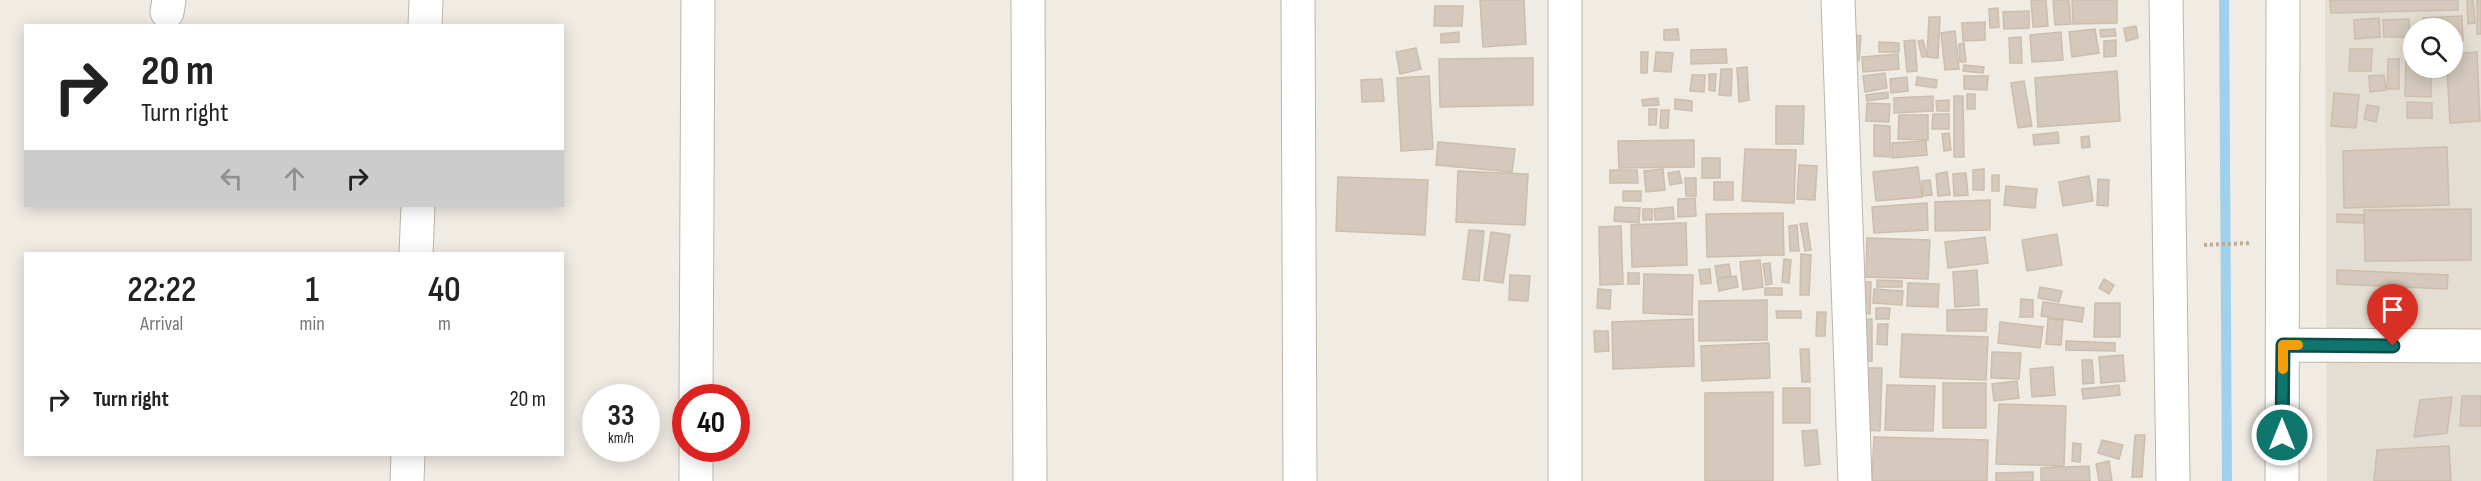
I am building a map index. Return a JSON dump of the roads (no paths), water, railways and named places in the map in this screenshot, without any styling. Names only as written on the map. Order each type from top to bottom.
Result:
[{"type":"street","points":[[425,24],[426,0]]},
{"type":"street","points":[[696,384],[698,0]]},
{"type":"street","points":[[1028,0],[1030,481]]},
{"type":"street","points":[[1298,0],[1300,481]]},
{"type":"street","points":[[1565,0],[1565,481]]},
{"type":"street","points":[[1838,0],[1855,481]]},
{"type":"street","points":[[2166,0],[2173,481]]},
{"type":"street","points":[[2282,481],[2283,0]]},
{"type":"street","points":[[416,252],[418,207]]},
{"type":"street","points":[[2283,345],[2481,346]]},
{"type":"street","points":[[407,481],[408,456]]},
{"type":"street","points":[[696,462],[696,481]]},
{"type":"waterway","points":[[2224,0],[2227,481]]}]
